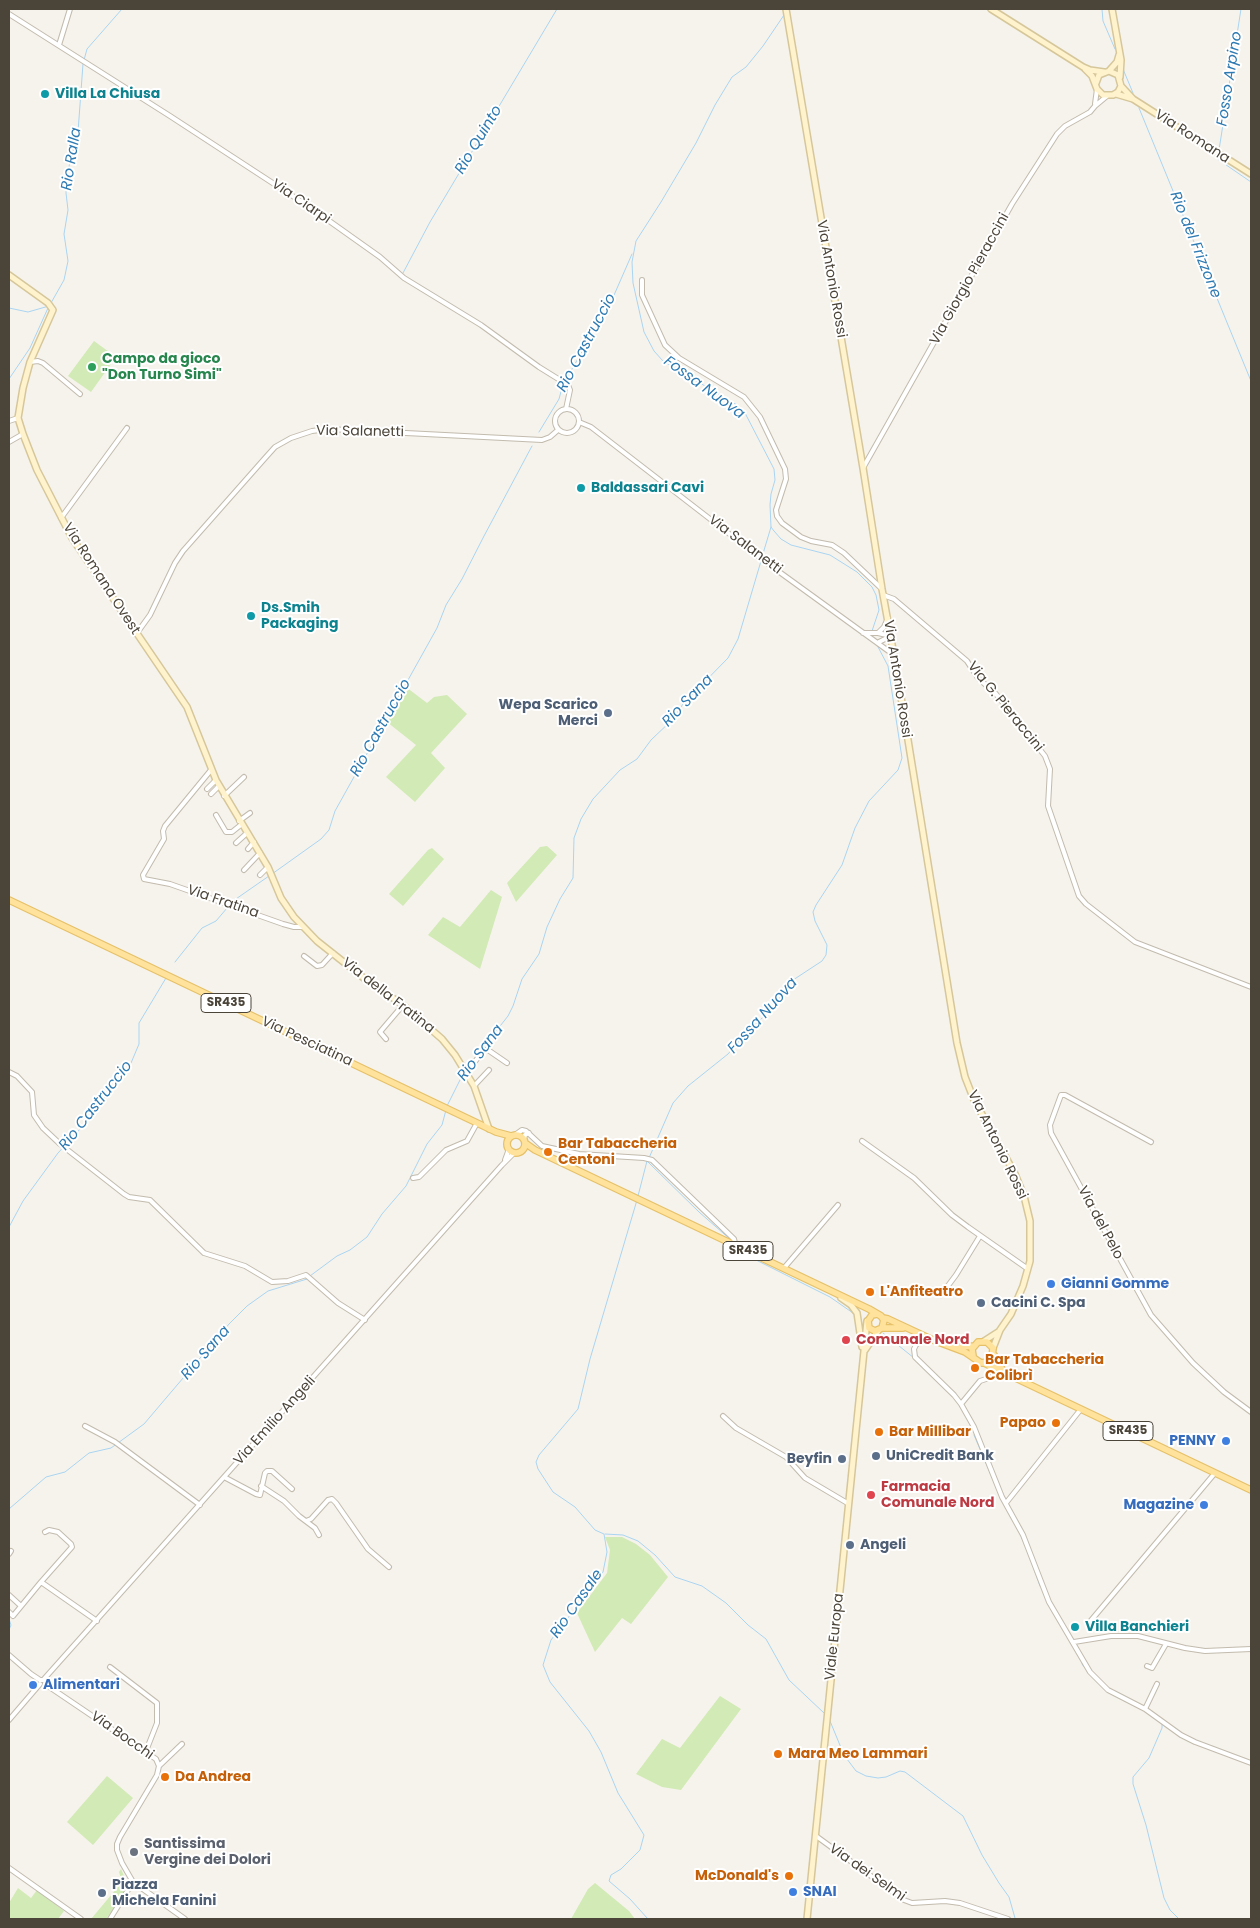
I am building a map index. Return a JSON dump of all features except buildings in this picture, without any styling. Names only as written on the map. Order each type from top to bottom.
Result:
[{"type":"main road","name":"Via Antonio Rossi","points":[[786,9],[958,1043],[965,1077],[974,1100],[1011,1167],[1024,1196],[1029,1214],[1031,1231],[1028,1269],[1019,1298],[1000,1330],[993,1348]]},
{"type":"main road","points":[[991,9],[1082,66],[1090,70],[1115,73],[1120,78]]},
{"type":"main road","points":[[1112,9],[1120,52],[1121,86],[1133,99]]},
{"type":"main road","points":[[1097,86],[1099,75],[1107,72],[1117,62],[1120,52]]},
{"type":"main road","points":[[1082,66],[1100,93],[1107,96],[1116,94],[1133,99]]},
{"type":"main road","points":[[1116,94],[1121,86]]},
{"type":"main road","name":"Via Romana","points":[[1133,99],[1251,174]]},
{"type":"main road","name":"Via Romana Ovest","points":[[9,275],[50,305],[52,314],[30,362],[18,418],[37,470],[80,552],[186,707],[211,770],[224,796],[268,867],[281,898],[302,927]]},
{"type":"main road","name":"Via Pesciatina","points":[[9,900],[496,1132],[520,1136],[524,1144],[535,1150],[632,1197],[855,1302],[906,1329],[954,1347],[973,1356],[976,1361],[997,1369],[1251,1490]]},
{"type":"main road","name":"Via della Fratina","points":[[302,927],[365,978],[403,1005],[442,1039],[465,1070],[474,1086],[490,1129]]},
{"type":"main road","name":"Via Pesciatina","points":[[496,1132],[514,1153],[524,1144]]},
{"type":"main road","points":[[508,1146],[513,1135]]},
{"type":"main road","name":"Viale Europa","points":[[833,1292],[855,1308],[863,1355]]},
{"type":"main road","points":[[855,1302],[861,1308],[868,1321],[869,1328],[880,1330],[884,1324],[883,1318]]},
{"type":"main road","points":[[868,1321],[872,1315],[877,1314]]},
{"type":"main road","name":"Viale Europa","points":[[807,1919],[863,1355],[868,1321]]},
{"type":"main road","name":"Via Pesciatina","points":[[880,1330],[894,1327],[906,1329]]},
{"type":"main road","name":"Viale Europa","points":[[863,1355],[870,1340],[880,1330]]},
{"type":"main road","points":[[1000,1330],[984,1341],[993,1348],[994,1355],[1004,1373]]},
{"type":"main road","name":"Via Pesciatina","points":[[954,1347],[974,1346],[978,1342],[984,1341]]},
{"type":"main road","points":[[973,1356],[974,1346]]},
{"type":"main road","points":[[984,1363],[994,1355]]},
{"type":"street","points":[[59,45],[70,9]]},
{"type":"street","name":"Via Ciarpi","points":[[9,14],[311,208],[380,257],[404,278],[481,325],[564,383],[570,390],[566,409]]},
{"type":"street","points":[[1095,106],[1097,86]]},
{"type":"street","name":"Via Giorgio Pieraccini","points":[[863,468],[1012,204],[1057,134],[1065,126],[1090,112],[1107,96]]},
{"type":"street","name":"Via G. Pieraccini","points":[[642,280],[642,295],[665,345],[679,358],[744,397],[760,417],[786,469],[786,479],[776,510],[777,516],[782,523],[801,537],[832,545],[844,553],[882,592],[894,599],[967,660],[978,678],[996,694],[1045,756],[1050,769],[1048,806],[1079,896],[1086,904],[1135,942],[1250,986]]},
{"type":"street","points":[[30,362],[38,360],[43,363],[80,394]]},
{"type":"street","points":[[566,409],[574,411],[579,422],[576,430],[565,434],[558,430],[554,423],[554,418],[559,412],[566,409]]},
{"type":"street","points":[[9,421],[18,418]]},
{"type":"street","name":"Via Salanetti","points":[[579,422],[591,427],[755,554],[862,633],[879,642],[894,655]]},
{"type":"street","points":[[61,518],[127,428]]},
{"type":"street","name":"Via Salanetti","points":[[137,633],[150,616],[175,563],[183,551],[275,447],[292,438],[312,430],[328,430],[542,440],[558,430]]},
{"type":"street","points":[[9,442],[23,434]]},
{"type":"street","points":[[878,633],[884,627],[888,618]]},
{"type":"street","points":[[862,633],[878,633],[891,636]]},
{"type":"street","points":[[879,642],[891,636]]},
{"type":"street","name":"Via Fratina","points":[[211,770],[165,826],[163,832],[164,839],[143,875],[144,879],[170,884],[283,924],[302,927]]},
{"type":"street","points":[[224,796],[244,777]]},
{"type":"street","points":[[207,789],[216,780]]},
{"type":"street","points":[[211,794],[219,786]]},
{"type":"street","points":[[216,815],[226,832],[232,832],[250,813]]},
{"type":"street","points":[[236,843],[247,833]]},
{"type":"street","points":[[248,849],[254,842]]},
{"type":"street","points":[[244,870],[260,853]]},
{"type":"street","points":[[260,875],[268,867]]},
{"type":"street","points":[[304,956],[317,966],[322,965],[333,953]]},
{"type":"street","points":[[386,1039],[380,1032],[403,1005]]},
{"type":"street","points":[[465,1070],[484,1050],[488,1050],[507,1063]]},
{"type":"street","points":[[474,1086],[489,1070]]},
{"type":"street","points":[[9,1072],[17,1076],[32,1092],[34,1115],[43,1128],[60,1144],[124,1194],[129,1197],[150,1200],[204,1253],[245,1266],[272,1282],[308,1277],[338,1303],[365,1320]]},
{"type":"street","name":"Via del Pelo","points":[[1151,1142],[1065,1095],[1061,1095],[1050,1125],[1051,1133],[1151,1315],[1192,1363],[1224,1392],[1251,1412]]},
{"type":"street","points":[[414,1178],[419,1177],[446,1150],[467,1141],[477,1122]]},
{"type":"street","points":[[513,1135],[522,1130],[529,1133],[542,1146],[579,1154],[647,1158],[652,1160],[734,1239],[736,1246]]},
{"type":"street","points":[[524,1144],[525,1135],[529,1133]]},
{"type":"street","points":[[862,1141],[914,1178],[952,1215],[1028,1269]]},
{"type":"street","name":"Via Emilio Angeli","points":[[504,1162],[508,1146]]},
{"type":"street","name":"Via Emilio Angeli","points":[[9,1720],[514,1153]]},
{"type":"street","points":[[784,1268],[838,1205]]},
{"type":"street","points":[[941,1295],[980,1236]]},
{"type":"street","points":[[932,1340],[921,1341],[916,1345],[914,1350],[915,1357],[962,1404],[974,1427],[1006,1503],[1024,1535],[1049,1602],[1090,1672],[1115,1695],[1144,1709],[1188,1739],[1251,1763]]},
{"type":"street","points":[[962,1404],[980,1381],[992,1377],[997,1369]]},
{"type":"street","points":[[1006,1503],[1081,1409]]},
{"type":"street","points":[[722,1416],[736,1428],[786,1457],[805,1478],[849,1504]]},
{"type":"street","points":[[85,1426],[117,1443],[200,1506]]},
{"type":"street","points":[[224,1478],[260,1495],[265,1473],[272,1471],[292,1489]]},
{"type":"street","points":[[1088,1624],[1215,1473]]},
{"type":"street","points":[[261,1486],[284,1501],[315,1528],[319,1535]]},
{"type":"street","points":[[306,1521],[311,1519],[328,1500],[332,1499],[368,1548],[389,1567]]},
{"type":"street","points":[[9,1612],[13,1616],[72,1546],[58,1532],[49,1530],[45,1532]]},
{"type":"street","points":[[41,1582],[97,1622]]},
{"type":"street","points":[[9,1595],[21,1606]]},
{"type":"street","points":[[1074,1642],[1111,1636],[1138,1636],[1166,1644],[1204,1651],[1251,1649]]},
{"type":"street","points":[[1147,1666],[1152,1668],[1166,1644]]},
{"type":"street","name":"Via Bocchi","points":[[9,1655],[42,1682],[156,1759],[159,1766],[157,1775],[117,1844],[122,1863],[133,1882],[185,1919]]},
{"type":"street","points":[[110,1667],[157,1704],[157,1723],[146,1751]]},
{"type":"street","points":[[1144,1709],[1157,1684]]},
{"type":"street","points":[[159,1766],[182,1744]]},
{"type":"street","name":"Via dei Selmi","points":[[816,1836],[890,1892],[904,1900],[912,1903],[945,1901],[960,1903],[1008,1919]]},
{"type":"street","points":[[9,1868],[81,1919]]},
{"type":"street","points":[[110,1919],[133,1882]]},
{"type":"green space","name":"Campo da gioco \"Don Turno Simi\"","points":[[94,341],[116,357],[91,392],[68,376]]},
{"type":"green space","points":[[406,687],[427,703],[434,697],[447,695],[467,714],[431,753],[445,768],[415,802],[386,777],[416,745],[387,722]]},
{"type":"green space","points":[[547,846],[557,855],[516,902],[507,883],[540,847]]},
{"type":"green space","points":[[432,848],[444,859],[403,906],[389,894],[428,850]]},
{"type":"green space","points":[[491,890],[502,897],[480,969],[428,935],[443,917],[460,927]]},
{"type":"green space","points":[[605,1537],[622,1537],[636,1544],[650,1555],[668,1577],[631,1624],[622,1618],[595,1652],[577,1613],[607,1573],[610,1550]]},
{"type":"green space","points":[[720,1696],[741,1709],[681,1790],[662,1787],[636,1774],[662,1739],[680,1748]]},
{"type":"green space","points":[[107,1776],[133,1798],[93,1845],[67,1822]]},
{"type":"green space","points":[[121,1869],[127,1883],[123,1896],[106,1919],[91,1919],[122,1882],[119,1872]]},
{"type":"green space","points":[[595,1883],[629,1911],[635,1919],[571,1919],[588,1889]]},
{"type":"green space","points":[[18,1888],[31,1898],[37,1890],[64,1911],[58,1919],[9,1919],[9,1903]]},
{"type":"waterway","name":"Rio Ralla","points":[[84,60],[87,49],[122,9]]},
{"type":"waterway","name":"Rio Quinto","points":[[403,273],[430,222],[557,9]]},
{"type":"waterway","points":[[1102,9],[1103,21],[1115,49]]},
{"type":"waterway","name":"Fosso Arpino","points":[[1219,150],[1241,9]]},
{"type":"waterway","name":"Fossa Nuova","points":[[784,15],[746,67],[732,77],[715,105],[696,143],[636,241],[632,262],[633,283],[644,332],[654,351],[663,361],[737,405],[745,413],[774,469],[775,480],[770,505],[771,527],[774,531],[781,539],[791,545],[830,555],[857,572],[872,587],[879,610],[872,631]]},
{"type":"waterway","name":"Rio Ralla","points":[[51,303],[64,280],[68,261],[64,234],[68,210],[66,193],[67,174],[78,132],[83,64]]},
{"type":"waterway","points":[[1123,69],[1133,93]]},
{"type":"waterway","name":"Rio del Frizzone","points":[[1139,108],[1251,381]]},
{"type":"waterway","name":"Fosso Arpino","points":[[1216,158],[1251,182]]},
{"type":"waterway","name":"Rio Castruccio","points":[[565,381],[611,302],[632,254]]},
{"type":"waterway","name":"Rio Ralla","points":[[9,308],[28,312],[49,306]]},
{"type":"waterway","points":[[9,379],[30,348],[48,308]]},
{"type":"waterway","name":"Rio Castruccio","points":[[539,432],[559,399],[563,384]]},
{"type":"waterway","name":"Rio Castruccio","points":[[272,874],[321,839],[329,830],[335,811],[437,628],[446,605],[462,579],[532,446]]},
{"type":"waterway","name":"Rio Sana","points":[[762,557],[771,527]]},
{"type":"waterway","name":"Rio Sana","points":[[467,1068],[508,1016],[522,979],[539,954],[547,927],[560,899],[573,878],[574,838],[581,819],[593,799],[620,770],[637,759],[651,740],[672,720],[683,704],[728,658],[738,639],[761,561]]},
{"type":"waterway","name":"Fossa Nuova","points":[[649,1158],[673,1103],[688,1086],[728,1054],[747,1032],[773,1008],[790,982],[822,961],[826,955],[827,945],[815,921],[813,912],[842,865],[855,828],[869,801],[898,770],[902,758],[888,666],[877,645]]},
{"type":"waterway","name":"Rio Castruccio","points":[[175,962],[202,928],[216,921],[233,901],[269,876]]},
{"type":"waterway","name":"Rio Castruccio","points":[[9,1227],[23,1201],[58,1153],[81,1128],[131,1063],[139,1044],[139,1023],[166,978]]},
{"type":"waterway","name":"Rio Sana","points":[[447,1106],[464,1072]]},
{"type":"waterway","name":"Rio Sana","points":[[310,1276],[367,1237],[382,1214],[406,1186],[427,1144],[442,1125],[446,1110]]},
{"type":"waterway","name":"Rio Casale","points":[[638,1196],[647,1161]]},
{"type":"waterway","points":[[648,1162],[699,1212],[731,1240]]},
{"type":"waterway","name":"Rio Casale","points":[[637,1200],[590,1359],[578,1409],[539,1455],[536,1462],[538,1469],[553,1492],[575,1507],[595,1530],[604,1534],[607,1552],[603,1572],[551,1640],[543,1665],[550,1682],[589,1731],[601,1752],[618,1793],[644,1835],[640,1850],[621,1869],[611,1875],[609,1881],[630,1899],[648,1919]]},
{"type":"waterway","points":[[732,1248],[830,1297],[853,1313]]},
{"type":"waterway","name":"Rio Sana","points":[[9,1509],[46,1477],[65,1472],[89,1453],[111,1448],[144,1424],[229,1324],[247,1306],[268,1291],[307,1279]]},
{"type":"waterway","points":[[883,1333],[914,1358]]},
{"type":"waterway","points":[[974,1435],[1002,1501]]},
{"type":"waterway","points":[[1020,1533],[1023,1541]]},
{"type":"waterway","points":[[605,1534],[623,1535],[638,1541],[655,1555],[675,1577],[702,1586],[726,1603],[748,1625],[766,1639],[789,1680],[824,1713]]},
{"type":"waterway","points":[[1033,1566],[1040,1586]]},
{"type":"waterway","name":"Rio Sana","points":[[9,1619],[11,1625],[9,1630]]},
{"type":"waterway","points":[[1082,1664],[1107,1691]]},
{"type":"waterway","points":[[1110,1693],[1129,1703]]},
{"type":"waterway","points":[[1147,1713],[1162,1724],[1162,1728],[1149,1758],[1133,1777],[1133,1784],[1146,1825],[1164,1898],[1170,1910],[1179,1919]]},
{"type":"waterway","points":[[830,1721],[844,1755],[856,1771],[866,1776],[878,1778],[900,1771],[905,1772],[963,1816],[982,1855],[1009,1897],[1015,1918]]},
{"type":"place","name":"Villa La Chiusa","points":[[45,94]]},
{"type":"place","name":"Campo da gioco \"Don Turno Simi\"","points":[[92,367]]},
{"type":"place","name":"Baldassari Cavi","points":[[581,488]]},
{"type":"place","name":"Ds.Smih Packaging","points":[[251,616]]},
{"type":"place","name":"Wepa Scarico Merci","points":[[608,713]]},
{"type":"place","name":"Bar Tabaccheria Centoni","points":[[548,1152]]},
{"type":"place","name":"Gianni Gomme","points":[[1051,1284]]},
{"type":"place","name":"L'Anfiteatro","points":[[870,1292]]},
{"type":"place","name":"Cacini C. Spa","points":[[981,1303]]},
{"type":"place","name":"Comunale Nord","points":[[846,1340]]},
{"type":"place","name":"Bar Tabaccheria Colibrì","points":[[975,1368]]},
{"type":"place","name":"Papao","points":[[1056,1423]]},
{"type":"place","name":"Bar Millibar","points":[[879,1432]]},
{"type":"place","name":"PENNY","points":[[1226,1441]]},
{"type":"place","name":"UniCredit Bank","points":[[876,1456]]},
{"type":"place","name":"Beyfin","points":[[842,1459]]},
{"type":"place","name":"Farmacia Comunale Nord","points":[[871,1495]]},
{"type":"place","name":"Magazine","points":[[1204,1505]]},
{"type":"place","name":"Angeli","points":[[850,1545]]},
{"type":"place","name":"Villa Banchieri","points":[[1075,1627]]},
{"type":"place","name":"Alimentari","points":[[33,1685]]},
{"type":"place","name":"Mara Meo Lammari","points":[[778,1754]]},
{"type":"place","name":"Da Andrea","points":[[165,1777]]},
{"type":"place","name":"Santissima Vergine dei Dolori","points":[[134,1852]]},
{"type":"place","name":"McDonald's","points":[[789,1876]]},
{"type":"place","name":"SNAI","points":[[793,1892]]},
{"type":"place","name":"Piazza Michela Fanini","points":[[102,1893]]}]
